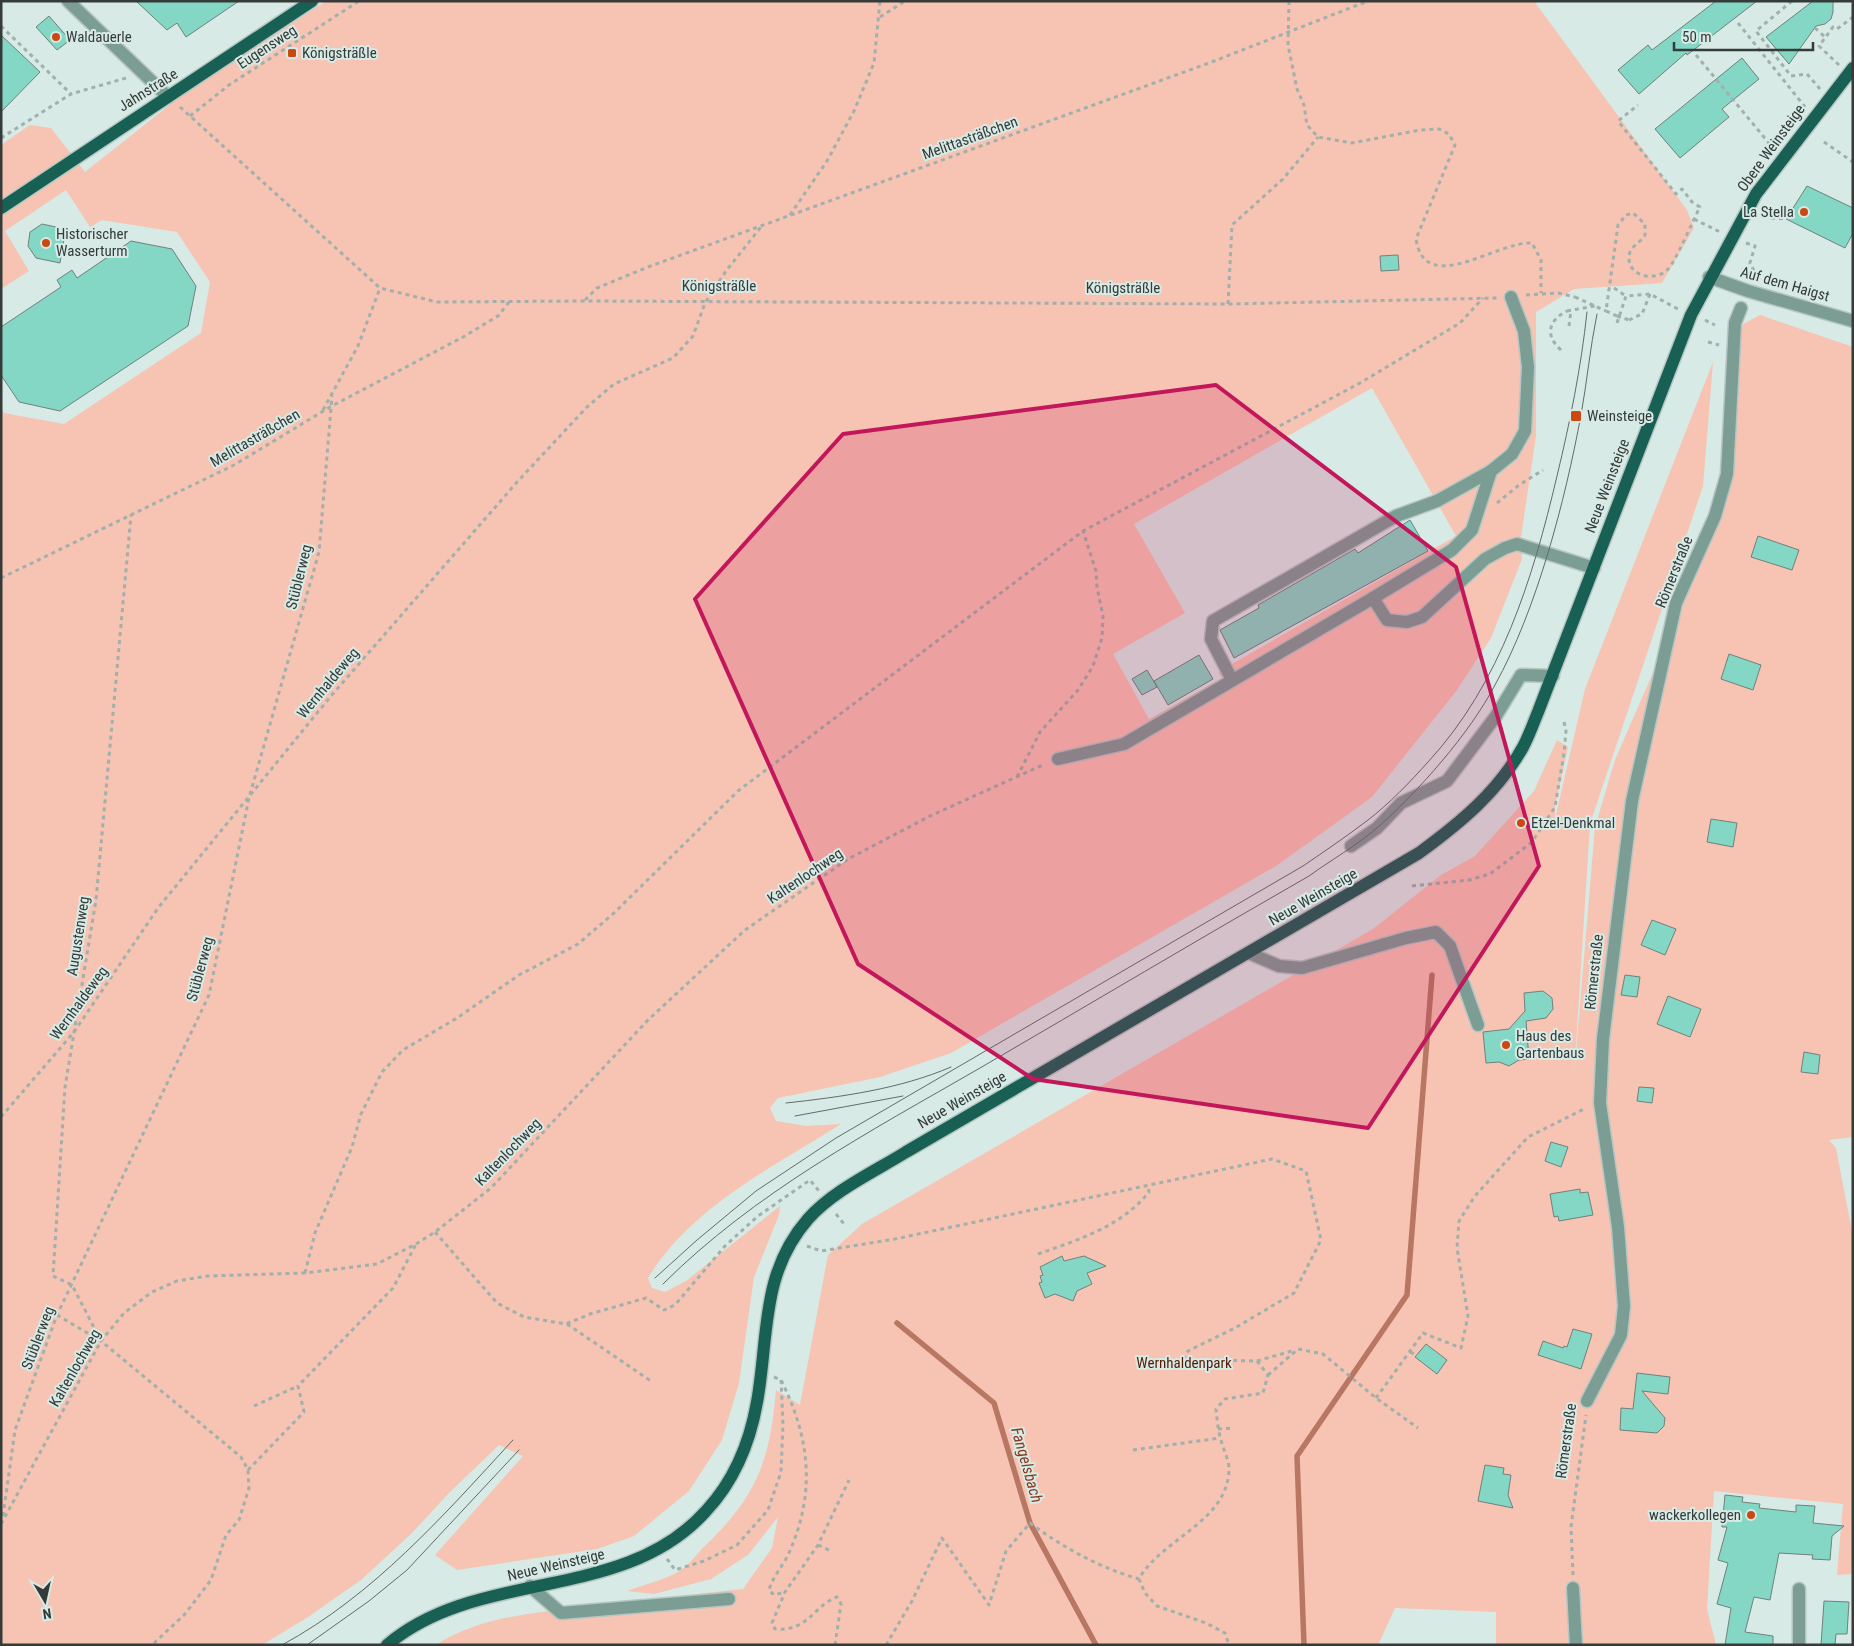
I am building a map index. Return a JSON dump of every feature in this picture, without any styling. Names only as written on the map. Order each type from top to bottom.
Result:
[{"type":"main road","name":"Jahnstraße","points":[[1,208],[312,1]]},
{"type":"main road","name":"Obere Weinsteige","points":[[1709,277],[1756,194],[1850,71]]},
{"type":"main road","name":"Neue Weinsteige","points":[[387,1645],[426,1619],[466,1603],[530,1586],[584,1577],[623,1566],[660,1549],[683,1532],[706,1512],[742,1457],[758,1401],[771,1290],[780,1264],[792,1241],[809,1218],[827,1202],[906,1152],[1112,1030],[1402,863],[1459,824],[1491,793],[1523,747],[1594,568],[1676,350],[1709,277]]},
{"type":"street","points":[[68,1],[168,97]]},
{"type":"street","name":"Auf dem Haigst","points":[[1709,277],[1748,291],[1853,321]]},
{"type":"street","points":[[1232,680],[1211,639],[1213,621],[1396,516],[1437,501],[1491,471],[1512,454],[1524,431],[1528,367],[1524,331],[1511,297]]},
{"type":"street","name":"Römerstraße","points":[[1587,1401],[1621,1335],[1624,1306],[1618,1227],[1600,1103],[1603,1039],[1632,801],[1676,603],[1715,516],[1727,474],[1734,332],[1741,308]]},
{"type":"street","points":[[1058,759],[1124,744],[1452,550],[1472,530],[1491,471]]},
{"type":"street","points":[[1372,598],[1387,620],[1407,622],[1422,616],[1485,559],[1505,548],[1518,544],[1594,568]]},
{"type":"street","points":[[1351,846],[1377,828],[1401,803],[1447,781],[1496,716],[1521,675],[1552,676]]},
{"type":"street","points":[[1249,952],[1279,966],[1302,968],[1406,938],[1436,932],[1450,946],[1478,1024]]},
{"type":"street","points":[[530,1586],[561,1613],[729,1599]]},
{"type":"street","points":[[1573,1588],[1576,1645]]},
{"type":"street","points":[[1799,1589],[1799,1645]]},
{"type":"path","name":"Eugensweg","points":[[190,116],[229,85],[360,1]]},
{"type":"path","points":[[789,216],[826,161],[854,111],[874,63],[880,17],[880,1]]},
{"type":"path","points":[[880,17],[905,1]]},
{"type":"path","points":[[1289,1],[1288,45],[1297,89],[1304,105],[1307,125],[1318,137],[1352,143],[1420,130],[1439,129],[1449,134],[1455,146],[1416,240],[1418,253],[1425,262],[1436,267],[1480,258],[1512,245],[1532,243],[1540,260],[1541,293],[1575,296],[1629,320],[1642,314],[1650,294],[1626,296],[1614,288]]},
{"type":"path","name":"Melittasträßchen","points":[[584,301],[597,288],[1182,73],[1368,1]]},
{"type":"path","points":[[1792,1],[1756,31],[1791,76],[1808,74],[1828,100]]},
{"type":"path","points":[[1850,71],[1819,46],[1833,27],[1837,29],[1853,17]]},
{"type":"path","points":[[1738,23],[1813,118]]},
{"type":"path","points":[[1,26],[71,94]]},
{"type":"path","points":[[1815,28],[1826,37]]},
{"type":"path","points":[[1696,56],[1782,158]]},
{"type":"path","points":[[1,138],[71,94],[122,79],[142,70]]},
{"type":"path","name":"Königsträßle","points":[[168,97],[380,288],[437,302],[1228,304],[1483,298],[1460,323],[1360,383],[1083,531]]},
{"type":"path","points":[[1606,311],[1618,225],[1622,219],[1633,213],[1645,224],[1645,235],[1630,251],[1629,262],[1635,273],[1644,277],[1655,276],[1668,270],[1700,207],[1692,202],[1682,189],[1676,194],[1618,121],[1638,105]]},
{"type":"path","points":[[1228,304],[1232,225],[1283,179],[1318,137]]},
{"type":"path","points":[[1824,142],[1853,162]]},
{"type":"path","points":[[1771,218],[1786,219]]},
{"type":"path","name":"Wernhaldeweg","points":[[1,1118],[74,1032],[158,908],[331,696],[518,481],[587,407],[614,384],[673,358],[693,336],[705,303],[726,271],[761,227]]},
{"type":"path","points":[[322,411],[358,346],[380,288]]},
{"type":"path","points":[[1617,323],[1626,296]]},
{"type":"path","name":"Melittasträßchen","points":[[1,578],[234,465],[322,411],[463,337],[498,316],[510,302]]},
{"type":"path","points":[[1561,350],[1552,340],[1550,328],[1556,317],[1570,310],[1595,306]]},
{"type":"path","points":[[1569,324],[1570,310]]},
{"type":"path","name":"Stüblerweg","points":[[2,1522],[15,1430],[57,1316],[209,995],[249,798],[319,552],[332,396]]},
{"type":"path","points":[[1479,513],[1491,508],[1519,485],[1543,470]]},
{"type":"path","name":"Augustenweg","points":[[101,1341],[72,1285],[53,1276],[65,1086],[96,900],[131,515]]},
{"type":"path","points":[[305,1272],[315,1233],[352,1147],[361,1114],[382,1072],[403,1050],[457,1018],[519,975],[578,944],[614,913],[738,791],[1083,531],[1096,570],[1097,587],[1103,616],[1102,638],[1093,666],[1078,690],[1040,732],[1017,778]]},
{"type":"path","points":[[1412,886],[1469,880],[1490,874],[1532,842],[1555,807],[1564,753],[1566,731],[1564,722]]},
{"type":"path","name":"Kaltenlochweg","points":[[2,1522],[101,1341],[124,1313],[152,1292],[177,1281],[207,1276],[305,1272],[377,1264],[416,1244],[435,1232],[491,1188],[648,1020],[745,930],[848,859],[930,816],[1058,759]]},
{"type":"path","points":[[1376,1398],[1423,1334],[1461,1348],[1468,1316],[1458,1248],[1459,1221],[1475,1196],[1528,1137],[1600,1103]]},
{"type":"path","points":[[792,1241],[821,1251],[1012,1216],[1148,1185],[1272,1160],[1306,1171],[1321,1240],[1294,1293],[1235,1328],[1188,1351],[1183,1360],[1191,1364],[1208,1360],[1257,1361],[1298,1349],[1323,1354],[1376,1398],[1418,1428]]},
{"type":"path","points":[[566,1324],[590,1314],[646,1298],[664,1310],[675,1305],[725,1246],[758,1216],[810,1180],[827,1202]]},
{"type":"path","points":[[1038,1254],[1092,1235],[1139,1204],[1149,1192],[1148,1185]]},
{"type":"path","points":[[435,1232],[497,1303],[524,1317],[566,1324],[651,1381]]},
{"type":"path","points":[[254,1406],[298,1386],[392,1288],[416,1244]]},
{"type":"path","points":[[57,1316],[101,1341],[241,1457],[248,1470],[249,1488],[239,1520],[226,1535],[211,1580],[185,1614],[152,1645]]},
{"type":"path","points":[[1140,1579],[1156,1556],[1198,1523],[1221,1501],[1227,1486],[1229,1467],[1220,1438],[1216,1409],[1226,1399],[1263,1393],[1268,1375],[1298,1349]]},
{"type":"path","points":[[1410,1352],[1417,1355]]},
{"type":"path","points":[[1257,1361],[1268,1375]]},
{"type":"path","points":[[660,1549],[675,1570],[704,1561],[738,1545],[768,1510],[781,1472],[784,1424],[781,1380],[793,1405],[805,1446],[808,1483],[799,1526],[788,1554],[771,1581],[769,1590],[774,1595],[785,1592]]},
{"type":"path","points":[[248,1470],[304,1412],[298,1386]]},
{"type":"path","name":"Römerstraße","points":[[1573,1588],[1571,1527],[1587,1401]]},
{"type":"path","points":[[1218,1429],[1233,1428]]},
{"type":"path","points":[[1133,1450],[1220,1438]]},
{"type":"path","points":[[835,1645],[841,1604],[837,1597],[810,1619],[791,1628],[774,1630],[772,1623],[785,1592],[818,1545],[849,1480]]},
{"type":"path","points":[[886,1645],[912,1601],[942,1538],[989,1605],[1006,1550],[1030,1522],[1058,1544],[1108,1570],[1140,1579]]},
{"type":"path","points":[[818,1545],[831,1551]]},
{"type":"path","points":[[1140,1579],[1145,1593],[1157,1606],[1206,1623],[1225,1633],[1229,1645]]},
{"type":"highlighted area","points":[[1216,385],[1456,567],[1539,866],[1368,1128],[1033,1079],[858,964],[695,599],[843,434]]},
{"type":"green space","points":[[326,1],[1534,1],[1687,210],[1694,228],[1662,283],[1574,289],[1536,312],[1536,436],[1521,537],[1522,559],[1491,638],[1457,690],[1372,797],[1276,866],[951,1053],[880,1077],[778,1098],[770,1108],[776,1121],[806,1126],[841,1124],[761,1173],[710,1209],[666,1253],[648,1278],[652,1288],[665,1292],[686,1281],[780,1206],[779,1215],[754,1277],[739,1383],[722,1440],[689,1491],[634,1536],[597,1549],[457,1570],[435,1555],[523,1456],[499,1445],[449,1493],[412,1533],[361,1580],[308,1617],[262,1645],[1,1645],[1,408],[4,413],[64,424],[201,333],[210,282],[177,232],[102,220],[90,227],[66,190],[5,231],[29,271],[1,289],[1,145],[30,125],[51,128],[85,172],[181,96]],"holes":[[[1372,388],[1456,536],[1218,672],[1222,678],[1149,719],[1113,654],[1185,613],[1134,524]]]},
{"type":"green space","name":"Wernhaldenpark","points":[[1760,315],[1853,347],[1853,1137],[1829,1140],[1836,1148],[1853,1237],[1853,1574],[1837,1575],[1843,1504],[1714,1491],[1707,1609],[1716,1645],[1496,1645],[1496,1612],[1395,1608],[1378,1645],[436,1645],[470,1628],[526,1614],[743,1589],[772,1548],[778,1517],[748,1555],[711,1579],[654,1594],[627,1591],[655,1582],[685,1567],[725,1525],[750,1491],[759,1474],[765,1456],[770,1436],[776,1390],[800,1405],[828,1255],[862,1224],[1373,929],[1441,875],[1475,856],[1534,791],[1557,740],[1568,747],[1555,807],[1555,819],[1585,689],[1713,362],[1703,486],[1590,824],[1574,1077],[1595,827],[1615,760],[1724,510],[1731,474],[1738,327]]},
{"type":"building","points":[[136,1],[239,1],[186,37],[177,23],[167,30]]},
{"type":"building","points":[[1716,1],[1757,1],[1687,55],[1686,53],[1639,94],[1618,70],[1648,45],[1652,50]]},
{"type":"building","points":[[1813,1],[1833,1],[1831,19],[1825,24],[1816,26],[1789,64],[1766,37]]},
{"type":"building","name":"Waldauerle","points":[[49,16],[70,40],[57,50],[36,27]]},
{"type":"building","points":[[1,35],[40,72],[1,112]]},
{"type":"building","points":[[1742,58],[1759,79],[1722,109],[1729,117],[1680,158],[1655,129]]},
{"type":"building","points":[[1807,186],[1853,208],[1853,233],[1845,248],[1786,219]]},
{"type":"building","name":"Historischer Wasserturm","points":[[42,224],[56,227],[64,239],[60,263],[36,258],[28,246],[30,232]]},
{"type":"building","points":[[131,241],[172,249],[196,286],[188,326],[60,411],[19,402],[1,375],[1,327],[61,287],[57,280],[72,270],[77,278]]},
{"type":"building","points":[[1398,255],[1399,270],[1381,271],[1380,256]]},
{"type":"building","points":[[1410,520],[1428,551],[1234,658],[1220,630],[1259,608],[1258,605],[1355,549],[1358,553]]},
{"type":"building","points":[[1758,536],[1799,550],[1792,570],[1751,557]]},
{"type":"building","points":[[1729,654],[1761,665],[1753,690],[1721,679]]},
{"type":"building","points":[[1199,655],[1213,679],[1168,705],[1154,681]]},
{"type":"building","points":[[1147,670],[1157,687],[1142,695],[1132,679]]},
{"type":"building","points":[[1711,819],[1737,823],[1733,847],[1707,842]]},
{"type":"building","points":[[1652,920],[1676,929],[1665,955],[1641,945]]},
{"type":"building","points":[[1625,975],[1640,977],[1637,997],[1621,995]]},
{"type":"building","name":"Haus des Gartenbaus","points":[[1543,991],[1552,998],[1553,1009],[1546,1018],[1526,1021],[1529,1059],[1519,1060],[1509,1066],[1499,1062],[1486,1063],[1483,1032],[1509,1029],[1525,1011],[1524,993]]},
{"type":"building","points":[[1668,996],[1701,1009],[1690,1037],[1657,1024]]},
{"type":"building","points":[[1804,1052],[1820,1055],[1818,1074],[1801,1072]]},
{"type":"building","points":[[1639,1087],[1654,1088],[1652,1103],[1637,1101]]},
{"type":"building","points":[[1551,1142],[1568,1147],[1561,1167],[1545,1161]]},
{"type":"building","points":[[1580,1189],[1580,1193],[1588,1192],[1593,1215],[1559,1221],[1558,1216],[1554,1217],[1550,1194]]},
{"type":"building","points":[[1062,1256],[1064,1261],[1084,1256],[1106,1266],[1087,1273],[1092,1284],[1077,1291],[1073,1301],[1055,1294],[1045,1298],[1039,1283],[1042,1282],[1040,1276],[1043,1275],[1040,1267]]},
{"type":"building","points":[[1573,1329],[1592,1334],[1581,1369],[1538,1355],[1543,1341],[1563,1348],[1564,1346],[1567,1347]]},
{"type":"building","points":[[1426,1344],[1447,1360],[1437,1374],[1415,1357]]},
{"type":"building","points":[[1637,1373],[1670,1377],[1668,1394],[1642,1391],[1665,1418],[1664,1426],[1657,1433],[1620,1430],[1621,1408],[1633,1409]]},
{"type":"building","points":[[1485,1465],[1504,1468],[1503,1474],[1511,1475],[1508,1495],[1513,1508],[1478,1501]]},
{"type":"building","points":[[1725,1495],[1743,1497],[1742,1502],[1760,1504],[1759,1508],[1796,1512],[1796,1505],[1815,1506],[1813,1523],[1844,1526],[1832,1536],[1830,1560],[1812,1559],[1813,1555],[1779,1553],[1770,1600],[1754,1597],[1745,1632],[1773,1636],[1773,1645],[1725,1645],[1731,1608],[1717,1604],[1728,1563],[1718,1560],[1727,1527],[1722,1527]]},
{"type":"building","points":[[1824,1601],[1849,1602],[1847,1634],[1836,1634],[1835,1645],[1821,1645]]},
{"type":"waterway","points":[[1304,1645],[1297,1456],[1407,1295],[1432,975]]},
{"type":"waterway","name":"Fangelsbach","points":[[897,1323],[994,1403],[1030,1523],[1096,1645]]},
{"type":"tram line","points":[[655,1278],[756,1191],[836,1138],[1303,866],[1368,820],[1407,785],[1454,731],[1476,698],[1495,664],[1511,628],[1525,590],[1548,514],[1575,395],[1587,312]]},
{"type":"tram line","points":[[663,1284],[698,1251],[735,1221],[855,1140],[1309,876],[1369,835],[1426,780],[1472,723],[1495,685],[1524,623],[1548,554],[1567,483],[1581,415],[1597,314]]},
{"type":"tram line","points":[[786,1103],[870,1091],[932,1075],[951,1067]]},
{"type":"tram line","points":[[795,1116],[903,1096]]},
{"type":"tram line","points":[[282,1645],[347,1603],[377,1578],[433,1525],[513,1440]]},
{"type":"tram line","points":[[307,1645],[369,1601],[407,1570],[519,1450]]},
{"type":"place","name":"Waldauerle","points":[[56,37]]},
{"type":"place","name":"Königsträßle","points":[[292,53]]},
{"type":"place","name":"La Stella","points":[[1804,212]]},
{"type":"place","name":"Historischer Wasserturm","points":[[46,243]]},
{"type":"place","name":"Weinsteige","points":[[1576,416]]},
{"type":"place","name":"Etzel-Denkmal","points":[[1521,823]]},
{"type":"place","name":"Haus des Gartenbaus","points":[[1506,1045]]},
{"type":"place","name":"wackerkollegen","points":[[1751,1515]]}]
